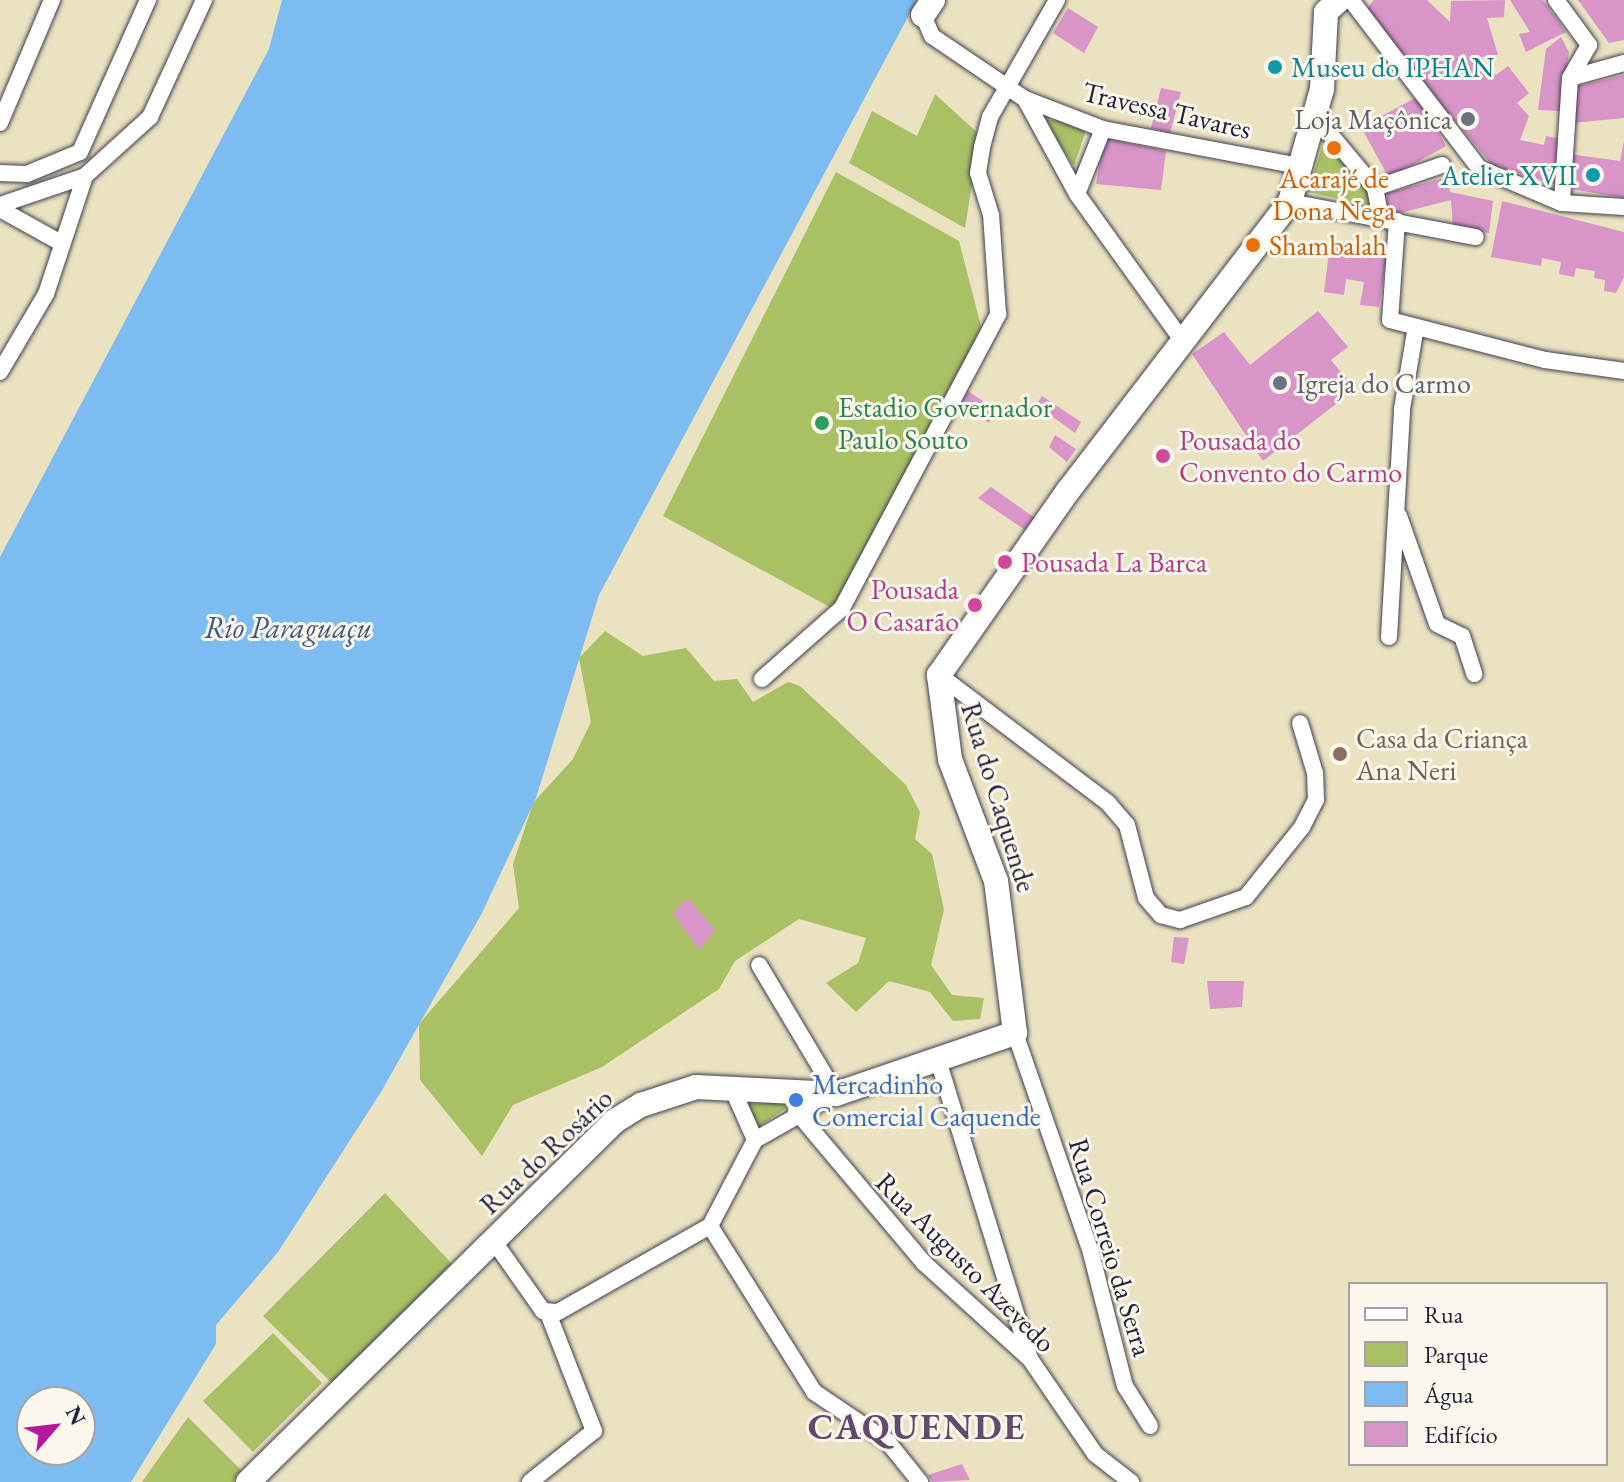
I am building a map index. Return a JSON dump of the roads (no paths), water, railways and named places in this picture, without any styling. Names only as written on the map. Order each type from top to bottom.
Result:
[{"type":"street","points":[[0,123],[52,0]]},
{"type":"street","points":[[0,173],[27,174],[80,152],[148,0]]},
{"type":"street","points":[[0,207],[85,176],[150,117],[204,0]]},
{"type":"street","points":[[762,679],[842,608],[998,314],[991,215],[978,173],[990,117],[1057,0]]},
{"type":"street","points":[[1351,0],[1479,168],[1562,203],[1624,207]]},
{"type":"street","points":[[1556,0],[1606,68]]},
{"type":"street","points":[[1300,723],[1315,773],[1316,800],[1302,827],[1246,897],[1180,920],[1161,915],[1146,898],[1127,825],[1108,803],[939,675],[1182,340],[1257,255],[1290,202],[1314,115],[1327,4]]},
{"type":"street","points":[[928,7],[932,36],[1025,99],[1077,194],[1182,340]]},
{"type":"street","points":[[1562,203],[1570,78],[1589,45]]},
{"type":"street","points":[[1570,78],[1624,63]]},
{"type":"street","name":"Travessa Tavares","points":[[1025,99],[1103,129],[1299,166]]},
{"type":"street","points":[[1314,115],[1375,188],[1389,219],[1387,311],[1415,332],[1624,371]]},
{"type":"street","points":[[1077,194],[1103,129]]},
{"type":"street","points":[[1375,188],[1442,165]]},
{"type":"street","points":[[2,365],[46,294],[85,176]]},
{"type":"street","points":[[1290,202],[1476,237]]},
{"type":"street","points":[[0,207],[61,243]]},
{"type":"street","points":[[1389,637],[1396,507],[1415,332]]},
{"type":"street","points":[[1396,507],[1437,624],[1462,636],[1474,674]]},
{"type":"street","name":"Rua do Caquende","points":[[939,675],[950,759],[996,881],[1015,1033]]},
{"type":"street","points":[[759,965],[836,1094]]},
{"type":"street","points":[[545,1312],[710,1226],[755,1140],[796,1111],[836,1094],[1015,1033]]},
{"type":"street","name":"Rua Correio da Serra","points":[[1015,1033],[1091,1253],[1125,1386],[1150,1426]]},
{"type":"street","points":[[938,1060],[1030,1359]]},
{"type":"street","points":[[732,1088],[755,1140]]},
{"type":"street","name":"Rua do Rosário","points":[[248,1482],[615,1121],[671,1092],[732,1088],[836,1094]]},
{"type":"street","name":"Rua Augusto Azevedo","points":[[796,1111],[924,1263],[1030,1359],[1095,1454],[1131,1482]]},
{"type":"street","points":[[710,1226],[814,1392],[887,1441],[920,1482]]},
{"type":"street","points":[[493,1240],[545,1312],[594,1431],[530,1482]]},
{"type":"water","name":"Rio Paraguaçu","points":[[282,0],[917,0],[599,595],[536,798],[482,913],[381,1092],[278,1252],[216,1325],[216,1344],[131,1482],[0,1482],[0,557],[269,49]]},
{"type":"place","name":"Museu do IPHAN","points":[[1275,67]]},
{"type":"place","name":"Loja Maçônica","points":[[1468,119]]},
{"type":"place","name":"Acarajé de Dona Nega","points":[[1334,148]]},
{"type":"place","name":"Atelier XVII","points":[[1593,175]]},
{"type":"place","name":"Shambalah","points":[[1253,245]]},
{"type":"place","name":"Igreja do Carmo","points":[[1280,383]]},
{"type":"place","name":"Estadio Governador Paulo Souto","points":[[822,423]]},
{"type":"place","name":"Pousada do Convento do Carmo","points":[[1163,456]]},
{"type":"place","name":"Pousada La Barca","points":[[1005,562]]},
{"type":"place","name":"Pousada O Casarão","points":[[975,605]]},
{"type":"place","name":"Casa da Criança Ana Neri","points":[[1340,754]]},
{"type":"place","name":"Mercadinho Comercial Caquende","points":[[796,1100]]},
{"type":"district","name":"CAQUENDE","points":[[917,1427]]}]
